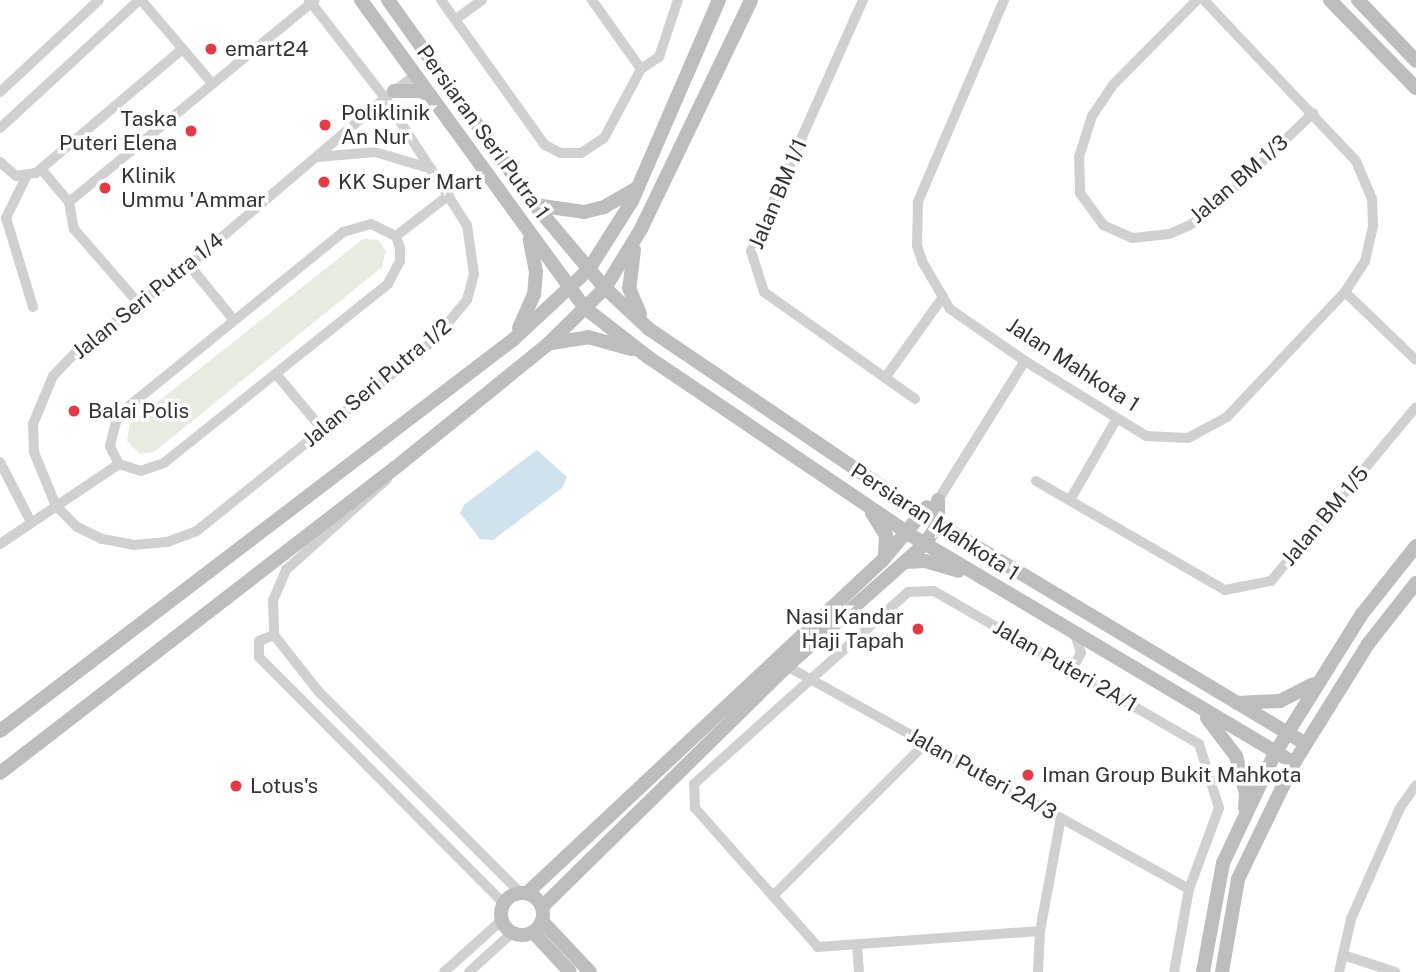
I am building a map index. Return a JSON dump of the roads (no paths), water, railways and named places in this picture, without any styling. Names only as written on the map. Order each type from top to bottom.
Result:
[{"type":"street","points":[[0,92],[99,0]]},
{"type":"street","points":[[0,128],[140,0],[211,82]]},
{"type":"street","name":"Persiaran Seri Putra 1","points":[[361,0],[585,308]]},
{"type":"street","name":"Persiaran Seri Putra 1","points":[[388,0],[535,205],[605,288]]},
{"type":"street","points":[[441,0],[545,145],[562,153],[581,153],[604,138],[641,69],[659,57],[678,0]]},
{"type":"street","points":[[456,19],[482,0]]},
{"type":"street","points":[[592,0],[641,69]]},
{"type":"street","points":[[0,731],[514,338],[589,269],[638,187],[719,0]]},
{"type":"street","points":[[649,329],[629,288],[631,256],[641,229],[751,0]]},
{"type":"street","name":"Jalan BM 1/1","points":[[863,0],[751,251],[764,292],[915,400]]},
{"type":"street","name":"Jalan Mahkota 1","points":[[1004,0],[918,202],[917,246],[950,309],[1116,420],[1146,436],[1188,438],[1227,417],[1345,292],[1372,238],[1372,199],[1356,161],[1204,0]]},
{"type":"street","name":"Jalan BM 1/3","points":[[1197,0],[1113,85],[1092,116],[1081,148],[1079,180],[1080,194],[1093,215],[1116,233],[1132,238],[1168,234],[1188,226],[1206,215],[1313,113]]},
{"type":"street","points":[[1330,0],[1416,88]]},
{"type":"street","points":[[1358,0],[1416,61]]},
{"type":"street","points":[[69,202],[312,1]]},
{"type":"street","name":"Jalan Seri Putra 1/2","points":[[56,506],[77,527],[102,539],[134,545],[167,542],[197,531],[226,511],[322,429],[433,341],[467,300],[474,274],[473,249],[467,226],[390,94],[312,1]]},
{"type":"street","points":[[33,307],[6,218],[26,177],[40,169],[182,49]]},
{"type":"street","points":[[402,57],[402,75],[390,94],[431,96]]},
{"type":"street","points":[[416,75],[447,79]]},
{"type":"street","name":"Jalan Seri Putra 1/4","points":[[56,506],[34,452],[33,424],[40,398],[53,376],[73,355],[189,265],[390,94],[416,75]]},
{"type":"street","points":[[316,158],[375,152],[432,169]]},
{"type":"street","points":[[0,162],[16,176],[26,177]]},
{"type":"street","points":[[40,169],[69,202],[74,229],[140,305]]},
{"type":"street","points":[[535,205],[584,212],[638,187]]},
{"type":"street","points":[[396,236],[449,195]]},
{"type":"street","points":[[371,224],[396,236],[400,261],[388,284],[153,469],[141,471],[119,464],[110,446],[118,415],[233,319],[349,229],[371,224]]},
{"type":"street","points":[[514,338],[528,312],[536,272],[524,224]]},
{"type":"street","points":[[0,773],[396,468],[547,345],[605,288],[641,229]]},
{"type":"street","points":[[189,265],[233,319]]},
{"type":"street","name":"Persiaran Mahkota 1","points":[[605,288],[649,329],[919,512],[1286,735],[1305,743]]},
{"type":"street","points":[[1345,292],[1416,360]]},
{"type":"street","points":[[885,378],[943,297]]},
{"type":"street","name":"Persiaran Mahkota 1","points":[[585,308],[648,356],[906,532],[1294,763]]},
{"type":"street","points":[[547,345],[588,337],[648,356]]},
{"type":"street","points":[[468,972],[512,933],[539,920],[781,662],[885,557],[919,512],[938,500],[1025,361]]},
{"type":"street","points":[[276,374],[322,429]]},
{"type":"street","name":"Jalan BM 1/5","points":[[1036,481],[1225,590],[1271,581],[1416,407]]},
{"type":"street","points":[[1070,500],[1116,420]]},
{"type":"street","points":[[0,462],[31,522]]},
{"type":"street","points":[[0,544],[119,464]]},
{"type":"street","points":[[396,468],[375,494],[286,570],[273,600],[274,635],[319,692],[524,893],[570,972]]},
{"type":"street","points":[[503,903],[524,893],[781,662],[925,544],[938,524],[938,500]]},
{"type":"street","points":[[865,504],[886,535],[885,557]]},
{"type":"street","points":[[1203,972],[1223,863],[1275,753],[1362,614],[1416,546]]},
{"type":"street","points":[[905,562],[925,561],[981,578]]},
{"type":"street","points":[[1222,972],[1238,879],[1294,763],[1367,644],[1416,583]]},
{"type":"street","name":"Jalan Puteri 2A/1","points":[[857,944],[818,947],[695,808],[694,784],[808,677],[908,592],[934,591],[1199,744],[1219,808],[1189,889],[1174,972]]},
{"type":"street","points":[[1072,669],[1081,653],[1075,634]]},
{"type":"street","points":[[274,635],[259,641],[259,657],[503,903]]},
{"type":"street","points":[[1081,653],[1112,656]]},
{"type":"street","name":"Jalan Puteri 2A/3","points":[[781,662],[1189,889]]},
{"type":"street","points":[[1232,702],[1280,701],[1301,693],[1322,677]]},
{"type":"street","points":[[1197,707],[1236,756],[1247,794],[1244,820]]},
{"type":"street","points":[[773,896],[926,743]]},
{"type":"street","points":[[1339,972],[1351,919],[1405,801],[1416,785]]},
{"type":"street","points":[[1405,801],[1416,808]]},
{"type":"street","points":[[1038,972],[1040,931],[1061,818]]},
{"type":"street","points":[[444,972],[501,921],[503,903]]},
{"type":"street","points":[[539,920],[590,972]]},
{"type":"street","points":[[501,921],[512,933]]},
{"type":"street","points":[[859,972],[857,944],[1040,931]]},
{"type":"street","points":[[1343,955],[1395,972]]},
{"type":"water","points":[[537,450],[567,477],[562,488],[493,540],[480,539],[460,513],[464,505]]},
{"type":"place","name":"emart24","points":[[211,49]]},
{"type":"place","name":"Poliklinik An Nur","points":[[325,125]]},
{"type":"place","name":"Taska Puteri Elena","points":[[191,131]]},
{"type":"place","name":"KK Super Mart","points":[[324,182]]},
{"type":"place","name":"Klinik Ummu 'Ammar","points":[[105,188]]},
{"type":"place","name":"Balai Polis","points":[[74,411]]},
{"type":"place","name":"Nasi Kandar Haji Tapah","points":[[918,629]]},
{"type":"place","name":"Iman Group Bukit Mahkota","points":[[1028,775]]},
{"type":"place","name":"Lotus's","points":[[236,786]]}]
